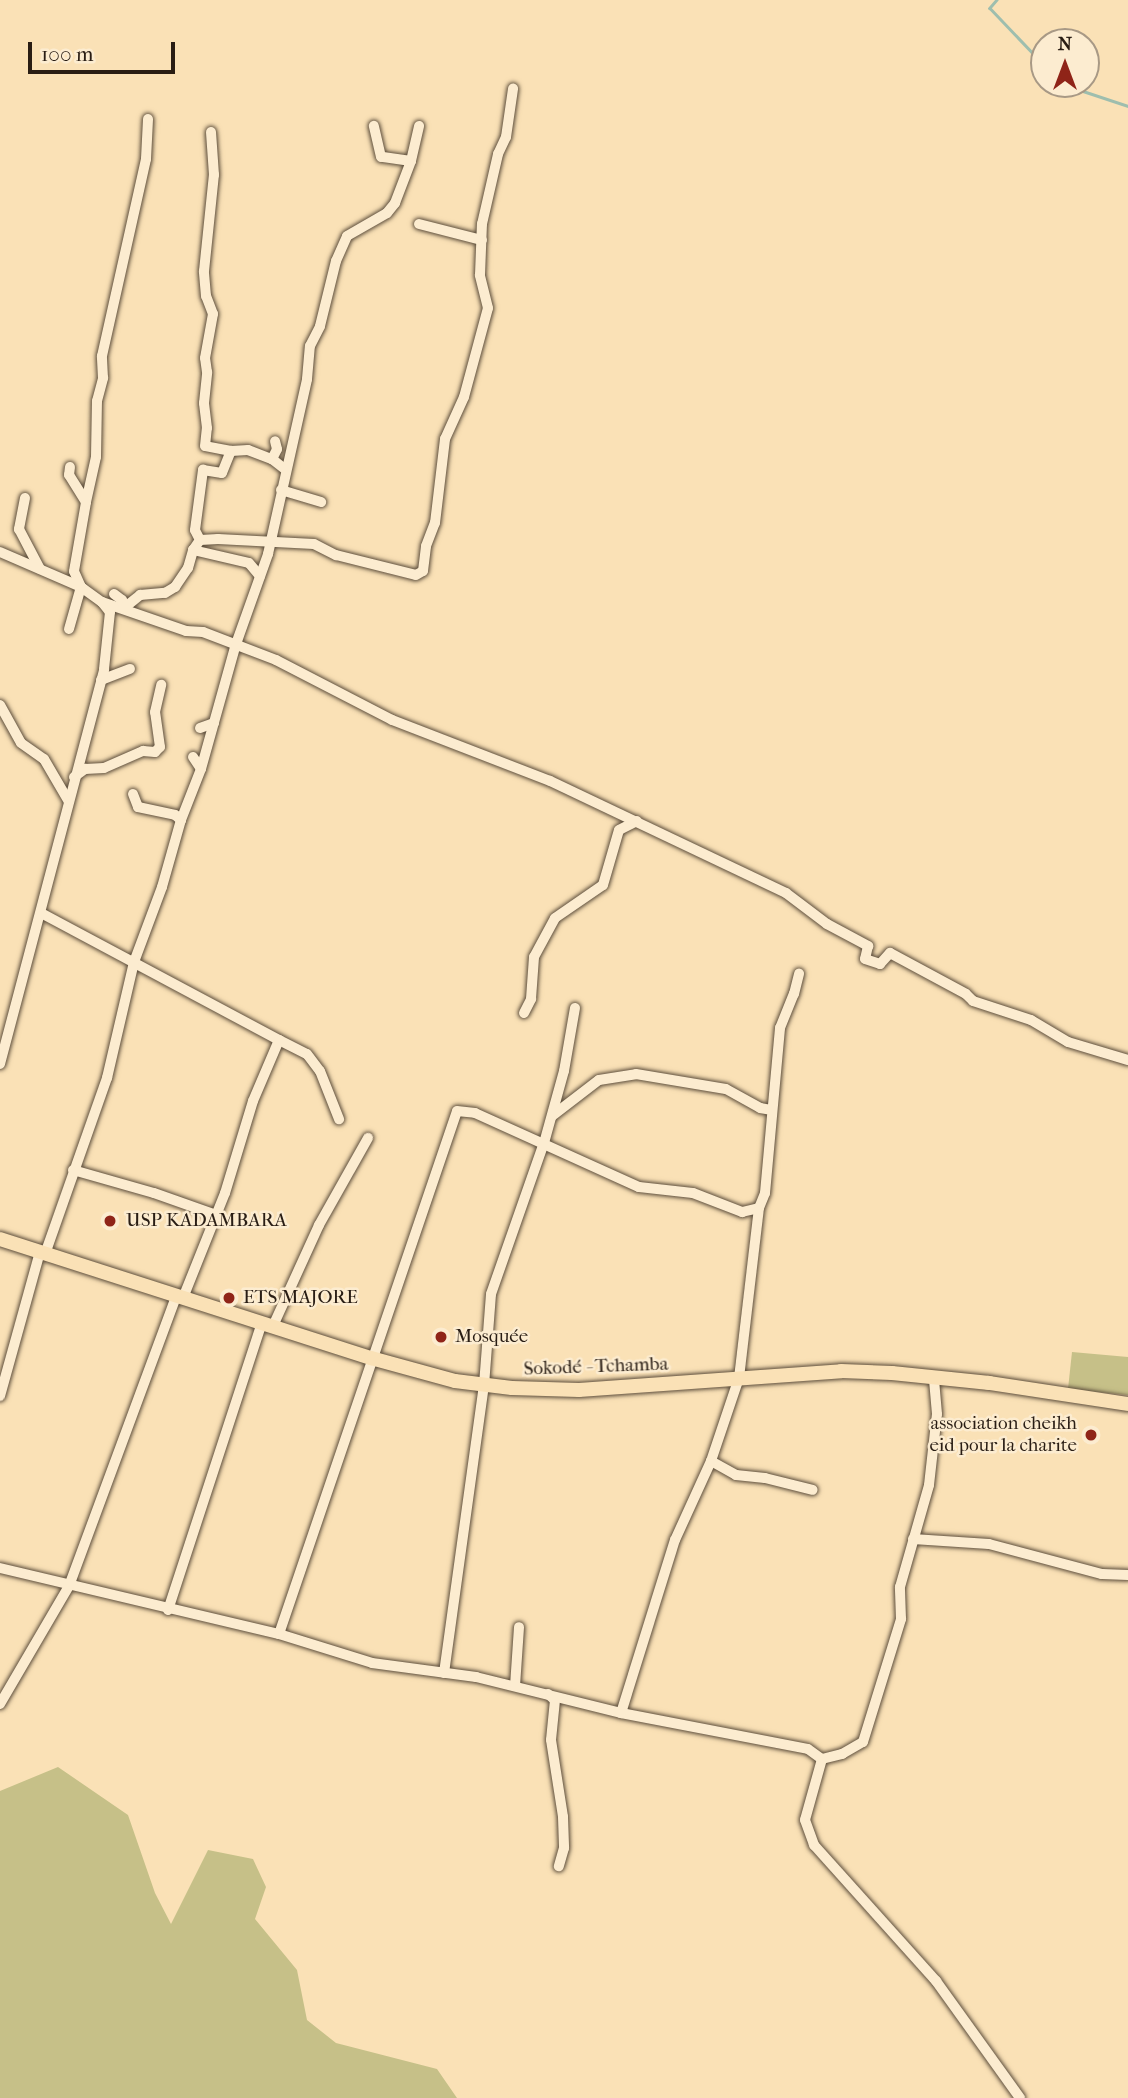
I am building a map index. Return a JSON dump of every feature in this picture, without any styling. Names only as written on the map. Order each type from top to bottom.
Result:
[{"type":"main road","name":"Sokodé - Tchamba","points":[[0,1239],[424,1374],[484,1385],[579,1390],[841,1371],[934,1376],[1128,1404]]},
{"type":"street","points":[[197,545],[270,542],[314,544],[336,555],[416,575],[423,571],[426,547],[435,523],[445,439],[464,397],[488,308],[480,275],[482,224],[498,154],[506,137],[513,89]]},
{"type":"street","points":[[69,629],[81,587],[74,571],[96,457],[97,401],[103,378],[102,356],[146,159],[148,119]]},
{"type":"street","points":[[379,126],[377,144],[381,157],[411,160]]},
{"type":"street","points":[[0,1396],[43,1253],[107,1077],[134,962],[162,887],[181,820],[201,769],[236,644],[260,576],[285,469],[292,455],[307,379],[310,346],[320,326],[336,261],[347,236],[387,213],[395,203],[411,160],[419,126]]},
{"type":"street","points":[[124,608],[140,595],[165,593],[175,587],[188,568],[197,545],[195,530],[207,428],[204,404],[207,372],[205,358],[213,314],[206,296],[204,271],[214,175],[211,132]]},
{"type":"street","points":[[419,224],[482,240]]},
{"type":"street","points":[[272,458],[277,449],[275,441]]},
{"type":"street","points":[[205,446],[231,451],[248,450],[272,458],[285,469]]},
{"type":"street","points":[[203,470],[222,473],[231,451]]},
{"type":"street","points":[[71,467],[69,475],[86,502]]},
{"type":"street","points":[[281,490],[321,502]]},
{"type":"street","points":[[25,498],[19,529],[40,569]]},
{"type":"street","points":[[197,545],[249,563],[260,576]]},
{"type":"street","points":[[0,552],[81,587],[102,602],[110,612],[101,680],[0,1064]]},
{"type":"street","points":[[114,594],[122,600],[124,608]]},
{"type":"street","points":[[102,602],[186,631],[203,632],[236,644],[276,660],[392,720],[505,762],[637,821],[669,840],[786,893],[827,925],[868,946],[865,959],[880,964],[890,953],[966,994],[973,1001],[1031,1020],[1068,1042],[1128,1060]]},
{"type":"street","points":[[101,680],[130,669]]},
{"type":"street","points":[[74,777],[85,769],[104,768],[143,751],[155,752],[160,747],[155,712],[161,685]]},
{"type":"street","points":[[0,704],[21,743],[44,759],[68,800]]},
{"type":"street","points":[[200,728],[214,723]]},
{"type":"street","points":[[192,757],[201,769]]},
{"type":"street","points":[[133,794],[138,807],[175,815],[181,820]]},
{"type":"street","points":[[524,1013],[531,999],[534,957],[555,919],[603,885],[620,830],[637,821]]},
{"type":"street","points":[[41,914],[307,1054],[320,1071],[339,1119]]},
{"type":"street","points":[[621,1713],[675,1540],[711,1461],[738,1378],[759,1208],[765,1193],[780,1028],[794,995],[799,974]]},
{"type":"street","points":[[444,1673],[484,1385],[491,1294],[552,1116],[575,1008]]},
{"type":"street","points":[[0,1704],[69,1586],[180,1297],[216,1215],[253,1101],[279,1040]]},
{"type":"street","points":[[552,1116],[599,1080],[636,1074],[726,1089],[761,1108],[771,1110]]},
{"type":"street","points":[[279,1634],[457,1111],[475,1113],[639,1187],[693,1193],[742,1212],[759,1208]]},
{"type":"street","points":[[168,1610],[267,1325],[368,1138]]},
{"type":"street","points":[[73,1170],[154,1192],[216,1215]]},
{"type":"street","points":[[0,1568],[168,1610],[279,1634],[372,1662],[515,1686],[621,1713],[808,1749],[822,1759],[842,1754],[863,1742],[901,1619],[900,1587],[929,1485],[937,1414],[934,1376]]},
{"type":"street","points":[[711,1461],[736,1475],[765,1478],[813,1490]]},
{"type":"street","points":[[913,1539],[989,1544],[1102,1574],[1128,1575]]},
{"type":"street","points":[[515,1686],[519,1627]]},
{"type":"street","points":[[548,1694],[555,1700],[551,1740],[563,1817],[564,1849],[559,1866]]},
{"type":"street","points":[[822,1759],[805,1820],[814,1845],[936,1981],[1020,2098]]},
{"type":"shaded area","points":[[1072,1352],[1128,1357],[1128,1395],[1068,1389]]},
{"type":"shaded area","points":[[58,1767],[128,1815],[155,1893],[171,1924],[208,1850],[253,1859],[266,1887],[255,1919],[297,1970],[307,2020],[336,2043],[437,2069],[457,2098],[0,2098],[0,1791]]},
{"type":"waterway","points":[[997,0],[990,8],[1030,50]]},
{"type":"waterway","points":[[1100,97],[1128,106]]},
{"type":"place","name":"USP KADAMBARA","points":[[110,1221]]},
{"type":"place","name":"ETS MAJORE","points":[[229,1298]]},
{"type":"place","name":"Mosquée","points":[[441,1337]]},
{"type":"place","name":"association cheikh eid pour la charite","points":[[1091,1435]]}]
